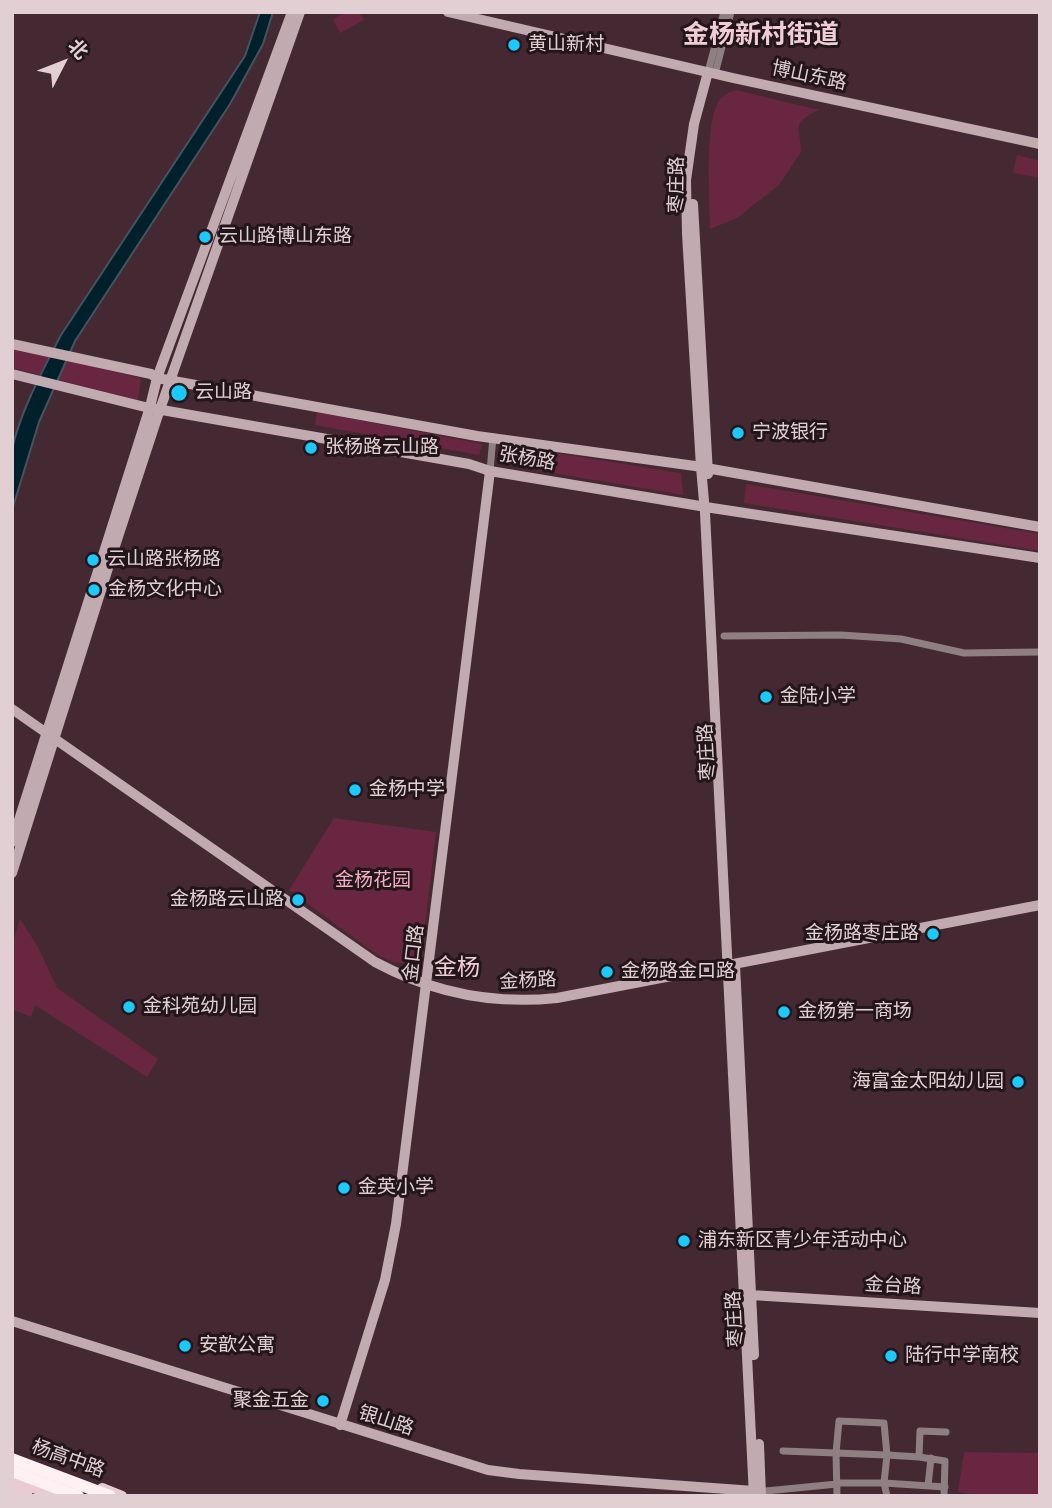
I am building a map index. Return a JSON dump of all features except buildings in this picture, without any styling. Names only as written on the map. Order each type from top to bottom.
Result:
[{"type":"highway","name":"杨高中路","points":[[12,1458],[110,1496]]},
{"type":"highway","name":"杨高中路","points":[[12,1471],[78,1496]]},
{"type":"main road","points":[[12,1458],[32,1492]]},
{"type":"main road","points":[[12,1458],[122,1496]]},
{"type":"main road","name":"杨高中路","points":[[12,1480],[32,1492]]},
{"type":"main road","name":"杨高中路","points":[[12,1490],[55,1496]]},
{"type":"street","points":[[155,408],[157,378],[292,12]]},
{"type":"street","points":[[12,873],[51,736],[155,408],[170,380],[300,12]]},
{"type":"street","name":"博山东路","points":[[448,12],[711,73],[1040,144]]},
{"type":"street","name":"枣庄路","points":[[724,12],[694,153],[692,181],[704,468],[709,507],[759,1493]]},
{"type":"street","name":"枣庄路","points":[[711,73],[731,12]]},
{"type":"street","name":"张杨路","points":[[12,344],[157,378],[477,436],[494,436],[704,468],[1040,527]]},
{"type":"street","name":"张杨路","points":[[12,374],[155,408],[469,464],[490,471],[1040,558]]},
{"type":"street","name":"金口路","points":[[340,1424],[392,1254],[494,436]]},
{"type":"street","points":[[724,636],[841,635],[901,639],[964,653],[1040,652]]},
{"type":"street","name":"金杨路","points":[[12,709],[351,947],[401,977],[427,986],[493,1000],[557,998],[1040,905]]},
{"type":"street","points":[[12,842],[51,736]]},
{"type":"street","name":"金台路","points":[[748,1295],[1040,1313]]},
{"type":"street","name":"银山路","points":[[12,1321],[488,1470],[759,1493]]},
{"type":"street","points":[[837,1496],[836,1453],[839,1421],[884,1423],[887,1455],[884,1483],[887,1496]]},
{"type":"street","points":[[919,1457],[920,1431],[946,1432]]},
{"type":"street","points":[[783,1451],[887,1455],[945,1461],[944,1496]]},
{"type":"street","points":[[928,1486],[931,1458]]},
{"type":"street","points":[[759,1493],[837,1483],[945,1487]]},
{"type":"green space","points":[[345,12],[359,12],[364,20],[340,33],[333,19]]},
{"type":"green space","points":[[736,90],[819,110],[800,123],[801,152],[779,185],[737,218],[710,229],[709,160],[712,123],[715,108],[721,98]]},
{"type":"green space","points":[[1017,155],[1040,161],[1040,178],[1013,173]]},
{"type":"green space","points":[[12,347],[141,378],[138,400],[12,368]]},
{"type":"green space","points":[[317,412],[482,444],[479,455],[315,425]]},
{"type":"green space","points":[[517,447],[681,473],[683,495],[517,467]]},
{"type":"green space","points":[[746,484],[1040,534],[1040,551],[744,503]]},
{"type":"green space","name":"金杨花园","points":[[334,818],[436,832],[422,951],[414,965],[393,962],[376,954],[289,890]]},
{"type":"green space","points":[[20,919],[38,947],[57,988],[158,1059],[147,1077],[35,1005],[31,1017],[12,1009],[12,945]]},
{"type":"green space","points":[[964,1452],[1040,1453],[1040,1496],[983,1496],[958,1492]]},
{"type":"water","points":[[260,12],[273,12],[263,44],[230,104],[75,341],[39,422],[12,510],[12,450],[20,421],[40,376],[61,335],[245,56]]},
{"type":"place","name":"黄山新村","points":[[514,45]]},
{"type":"place","name":"云山路博山东路","points":[[205,237]]},
{"type":"place","name":"云山路","points":[[179,393]]},
{"type":"place","name":"宁波银行","points":[[738,433]]},
{"type":"place","name":"张杨路云山路","points":[[311,448]]},
{"type":"place","name":"云山路张杨路","points":[[93,560]]},
{"type":"place","name":"金杨文化中心","points":[[94,590]]},
{"type":"place","name":"金陆小学","points":[[766,697]]},
{"type":"place","name":"金杨中学","points":[[355,790]]},
{"type":"place","name":"金杨路云山路","points":[[298,900]]},
{"type":"place","name":"金杨路枣庄路","points":[[933,934]]},
{"type":"place","name":"金杨路金口路","points":[[607,972]]},
{"type":"place","name":"金科苑幼儿园","points":[[129,1007]]},
{"type":"place","name":"金杨第一商场","points":[[784,1012]]},
{"type":"place","name":"海富金太阳幼儿园","points":[[1018,1082]]},
{"type":"place","name":"金英小学","points":[[344,1188]]},
{"type":"place","name":"浦东新区青少年活动中心","points":[[684,1241]]},
{"type":"place","name":"安歆公寓","points":[[185,1346]]},
{"type":"place","name":"陆行中学南校","points":[[891,1356]]},
{"type":"place","name":"聚金五金","points":[[323,1401]]},
{"type":"district","name":"金杨新村街道","points":[[761,36]]},
{"type":"district","name":"金杨","points":[[457,968]]}]
